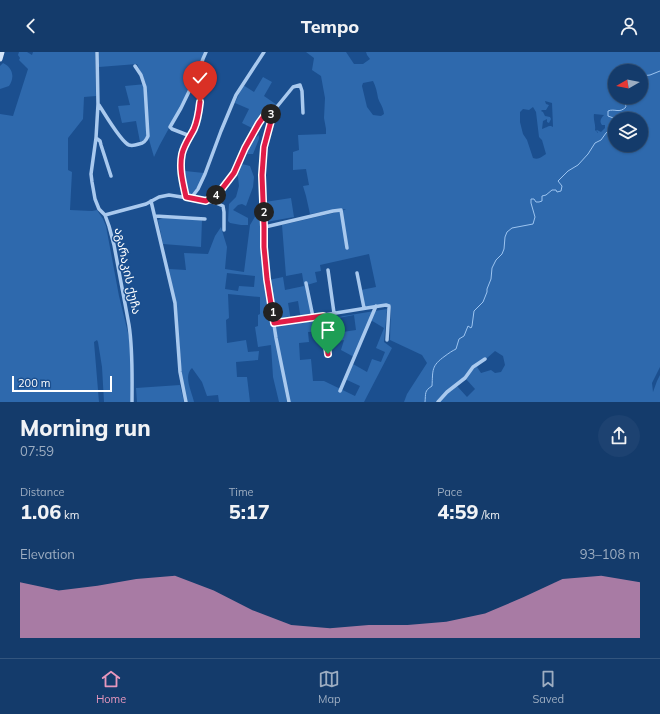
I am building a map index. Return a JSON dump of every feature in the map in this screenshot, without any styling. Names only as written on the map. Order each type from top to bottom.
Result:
[{"type":"street","points":[[0,59],[2,52]]},
{"type":"street","name":"აგარაკის ქუჩა","points":[[97,52],[98,104],[96,138],[91,174],[95,199],[105,216],[114,245],[131,336],[132,402]]},
{"type":"street","points":[[190,136],[170,127],[182,108],[206,52]]},
{"type":"street","points":[[191,198],[198,189],[205,174],[236,95],[264,52]]},
{"type":"street","points":[[98,104],[125,142],[132,146],[145,141],[148,136],[144,87],[135,66]]},
{"type":"street","points":[[186,197],[181,169],[182,154],[197,122],[199,114],[200,69]]},
{"type":"street","points":[[206,201],[221,190],[234,173],[245,148],[264,116],[271,114],[293,87],[300,85],[302,91],[303,113]]},
{"type":"street","points":[[271,114],[271,121],[264,147],[262,175],[264,247],[276,338],[289,402]]},
{"type":"street","points":[[96,138],[100,141],[111,176]]},
{"type":"street","points":[[105,216],[146,204],[159,197],[169,195],[186,197],[216,203],[223,206],[224,230]]},
{"type":"street","points":[[151,201],[174,303],[180,372],[186,402]]},
{"type":"street","points":[[264,227],[341,210],[348,248]]},
{"type":"street","points":[[155,216],[205,219]]},
{"type":"street","points":[[328,270],[334,313]]},
{"type":"street","points":[[357,272],[364,308]]},
{"type":"street","points":[[306,282],[313,317]]},
{"type":"street","points":[[274,323],[386,305],[389,306],[387,340]]},
{"type":"street","points":[[340,391],[376,306]]},
{"type":"street","points":[[323,316],[328,354]]},
{"type":"street","points":[[438,402],[447,392],[465,378],[473,367],[485,359]]},
{"type":"shaded area","points":[[19,52],[27,52],[32,55],[33,52],[95,52],[96,96],[84,97],[83,119],[68,138],[68,170],[72,172],[70,210],[97,210],[106,226],[119,296],[129,337],[131,356],[130,402],[104,402],[102,367],[97,340],[94,342],[99,402],[0,402],[0,114],[13,116],[28,69],[19,60]]},
{"type":"shaded area","points":[[99,52],[206,52],[200,68],[154,157],[148,136],[140,142],[136,121],[122,123],[118,106],[130,105],[125,86],[146,84],[137,64],[99,67]]},
{"type":"shaded area","points":[[306,52],[346,52],[354,64],[363,64],[370,59],[366,52],[660,52],[660,367],[652,383],[653,392],[660,375],[660,402],[404,402],[407,394],[427,363],[422,355],[390,340],[391,305],[365,309],[361,290],[376,287],[369,254],[320,265],[321,271],[315,272],[317,282],[307,285],[313,318],[301,320],[298,301],[288,303],[291,321],[276,323],[269,280],[283,277],[285,290],[304,286],[302,273],[286,276],[282,225],[346,209],[310,214],[303,186],[309,185],[306,169],[293,170],[293,152],[299,150],[298,135],[326,134],[324,118],[325,98],[321,76],[312,70],[314,58]],"holes":[[[373,81],[384,114],[381,116],[373,115],[367,107],[362,86],[363,83]],[[545,101],[552,103],[553,127],[550,126],[542,129],[543,121],[547,119],[547,122],[549,123],[551,119],[550,117],[545,116],[541,111],[546,110],[549,105],[546,104]],[[533,107],[536,112],[539,137],[542,140],[546,154],[535,159],[533,158],[527,140],[523,134],[520,122],[520,112],[523,109],[529,110]],[[594,114],[604,115],[601,118],[601,124],[605,125],[605,128],[601,132],[596,131]],[[495,351],[503,356],[505,365],[501,372],[495,373],[491,370],[481,373],[477,367]],[[466,379],[475,389],[467,397],[457,386]]]},
{"type":"shaded area","points":[[3,63],[11,70],[12,79],[9,86],[0,89],[0,66]]},
{"type":"shaded area","points":[[263,77],[272,82],[264,96],[277,105],[262,116],[254,129],[242,123],[249,109],[235,103],[243,85],[254,92]]},
{"type":"shaded area","points":[[259,135],[259,139],[253,154],[247,154],[253,141]]},
{"type":"shaded area","points":[[242,164],[250,166],[254,177],[253,187],[246,206],[242,204],[238,205],[233,210],[248,218],[248,225],[230,223],[228,221],[229,204],[236,197],[239,186],[238,172]]},
{"type":"shaded area","points":[[185,171],[204,173],[199,186],[191,195],[188,193],[186,188]]},
{"type":"shaded area","points":[[291,198],[294,217],[266,222],[265,202]]},
{"type":"shaded area","points":[[262,205],[262,248],[273,324],[287,402],[279,402],[273,377],[271,345],[258,347],[255,327],[258,326],[258,315],[260,314],[260,297],[228,294],[229,318],[226,320],[227,343],[246,340],[248,352],[259,351],[258,360],[236,362],[237,377],[247,377],[250,402],[219,402],[218,395],[207,396],[202,382],[192,368],[189,371],[188,380],[194,402],[187,402],[182,379],[176,305],[169,269],[186,270],[184,253],[208,254],[215,236],[221,227],[227,247],[225,269],[244,272],[250,225]],"holes":[[[227,273],[255,276],[254,287],[239,286],[238,291],[225,289]]]},
{"type":"shaded area","points":[[163,218],[202,220],[201,247],[163,244],[158,220]]},
{"type":"shaded area","points":[[387,309],[384,342],[392,348],[364,402],[290,402],[277,339],[276,327]],"holes":[[[354,315],[356,330],[336,333],[334,319]],[[369,319],[384,328],[376,348],[385,352],[381,362],[372,359],[367,372],[353,364],[345,379],[360,386],[355,396],[324,381],[313,381],[311,359],[300,360],[299,343],[309,342],[308,332],[327,331],[329,343],[344,340],[341,350],[354,357]]]},
{"type":"shaded area","points":[[180,385],[184,402],[137,402],[136,388]]},
{"type":"waterway","points":[[648,75],[660,71]]},
{"type":"waterway","points":[[608,112],[624,109],[626,107],[626,104]]},
{"type":"waterway","points":[[425,402],[427,391],[432,386],[435,366],[440,360],[456,349],[459,339],[464,336],[468,326],[471,328],[472,326],[474,311],[483,302],[491,279],[492,268],[504,249],[507,232],[512,228],[533,224],[535,217],[531,199],[539,202],[542,201],[542,196],[546,195],[552,190],[556,190],[557,192],[561,191],[562,186],[558,181],[568,171],[578,165],[595,143],[601,140],[608,131]]},
{"type":"route","points":[[200,102],[197,122],[182,154],[181,169],[186,197],[206,201],[221,190],[234,173],[245,148],[259,123],[264,116],[271,114],[271,121],[264,147],[262,175],[264,247],[267,279],[274,323],[323,316],[328,354]]}]
